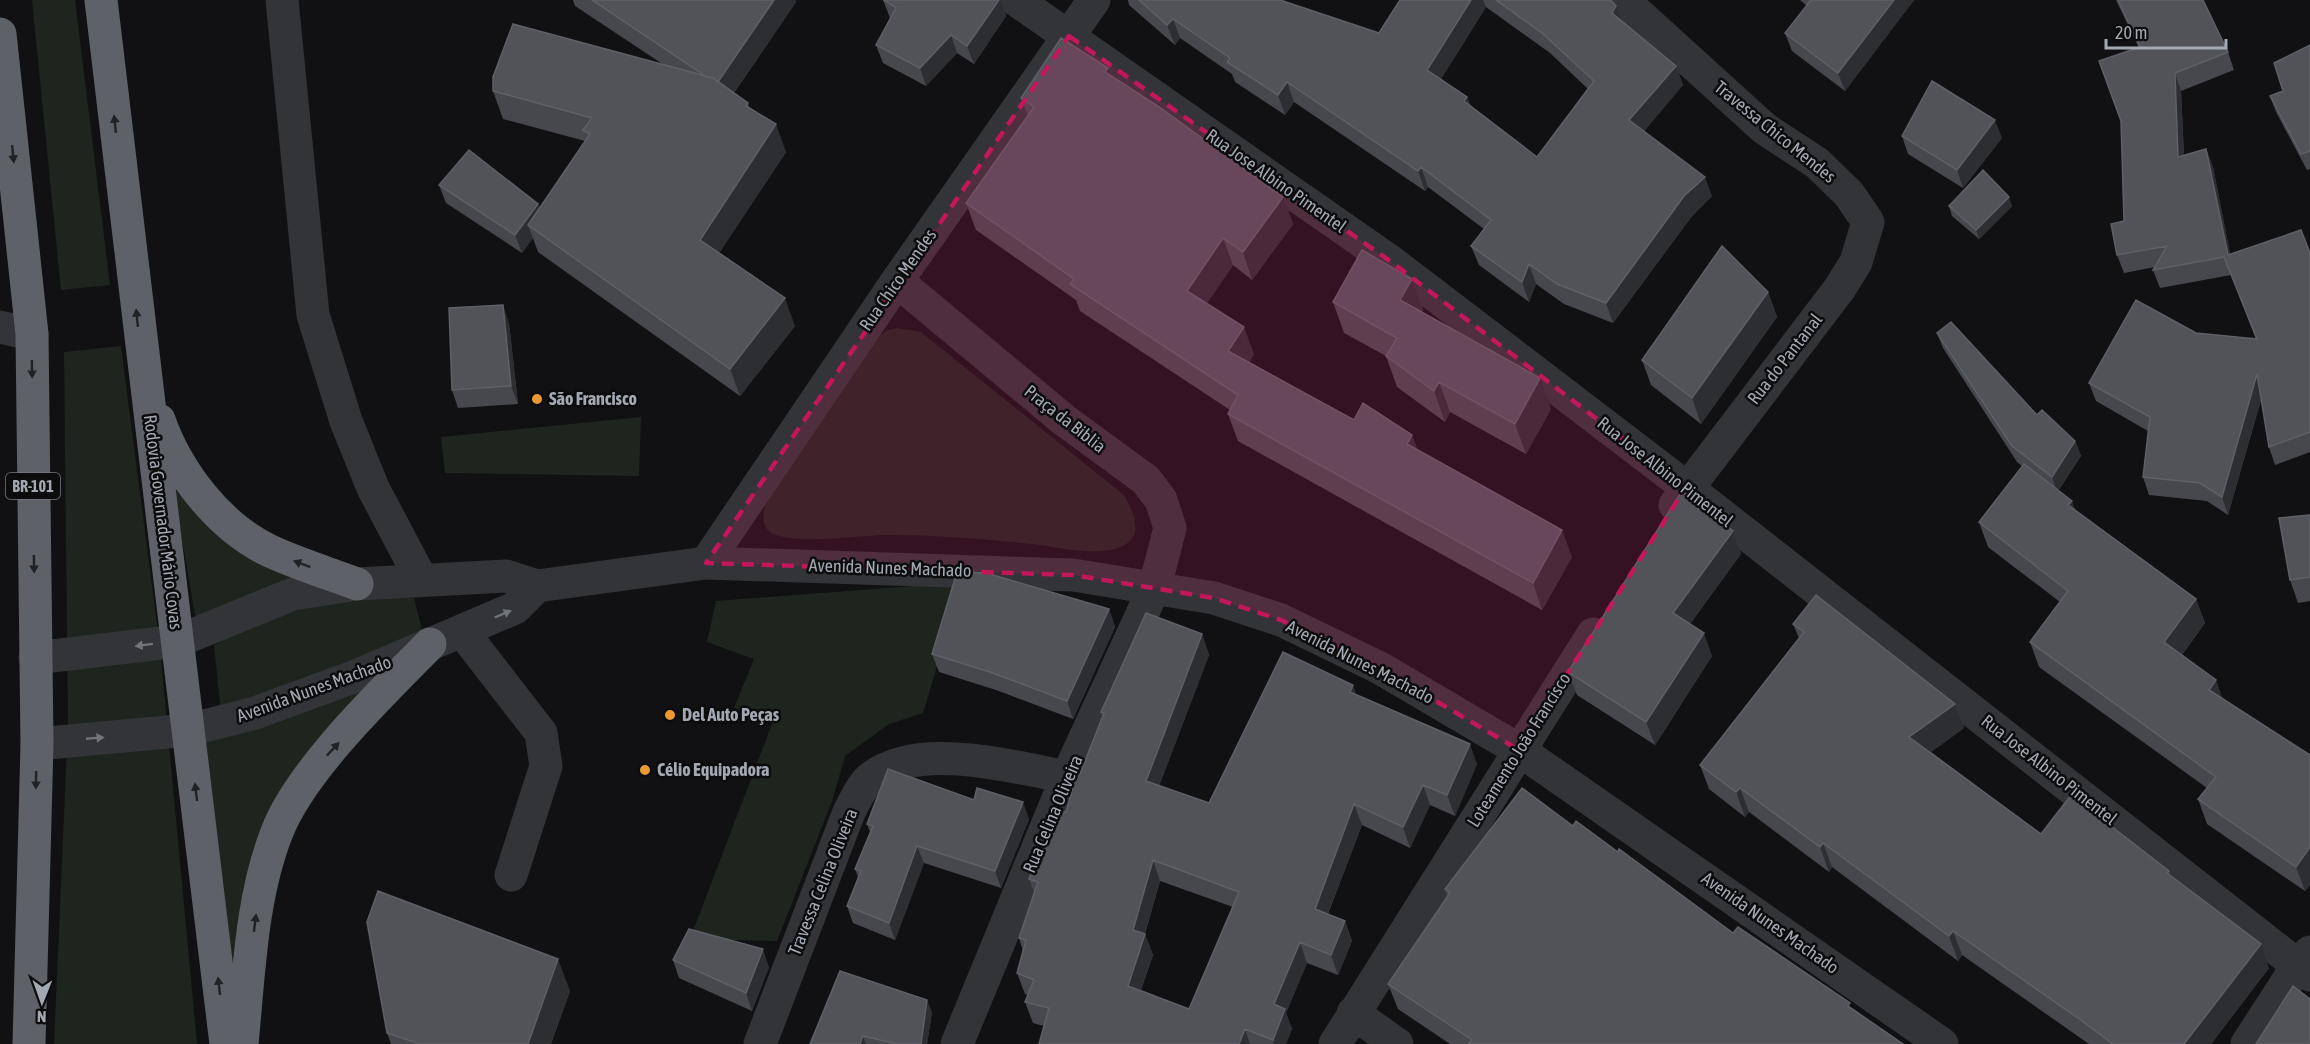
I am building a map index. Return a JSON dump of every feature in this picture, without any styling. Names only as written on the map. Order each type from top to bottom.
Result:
[{"type":"highway","name":"Rodovia Governador Mário Covas","points":[[101,0],[144,376],[226,1044]]},
{"type":"highway","name":"BR-101","points":[[0,34],[32,334],[37,744],[29,1044]]},
{"type":"highway","points":[[144,376],[164,434],[182,466],[213,508],[238,530],[268,550],[357,584]]},
{"type":"highway","points":[[242,1044],[260,886],[277,831],[303,786],[324,758],[430,644]]},
{"type":"street","points":[[282,0],[313,315],[346,421],[373,488],[421,579]]},
{"type":"street","name":"Rua Jose Albino Pimentel","points":[[1016,0],[1390,261],[2306,964]]},
{"type":"street","name":"Rua Chico Mendes","points":[[706,563],[897,281],[1095,0]]},
{"type":"street","name":"Travessa Chico Mendes","points":[[1623,0],[1765,129],[1817,163],[1849,194],[1868,222]]},
{"type":"street","name":"Rua do Pantanal","points":[[1686,487],[1840,288],[1856,262],[1868,222]]},
{"type":"street","name":"Praça da Biblia","points":[[897,281],[1064,420],[1146,480],[1161,500],[1170,528],[1155,586]]},
{"type":"street","points":[[0,327],[32,334]]},
{"type":"street","points":[[1661,528],[1686,487]]},
{"type":"street","name":"Avenida Nunes Machado","points":[[35,658],[178,640],[293,594],[357,584],[421,579],[506,576],[537,586],[706,563],[1074,575],[1155,586],[1214,598],[1281,620],[1380,668],[1519,750],[1942,1044]]},
{"type":"street","name":"Avenida Nunes Machado","points":[[37,744],[189,729],[255,713],[356,676],[515,608],[537,586]]},
{"type":"street","name":"Rua Celina Oliveira","points":[[957,1044],[1067,777],[1155,586]]},
{"type":"street","name":"Loteamento João Francisco","points":[[1335,1044],[1609,609]]},
{"type":"street","points":[[462,631],[536,726],[545,748],[546,766],[512,875]]},
{"type":"street","name":"Travessa Celina Oliveira","points":[[760,1044],[849,812],[870,778],[894,765],[924,760],[978,761],[1067,777]]},
{"type":"street","points":[[2247,1044],[2306,964]]},
{"type":"street","points":[[1353,1013],[1397,1044]]},
{"type":"highlighted area","points":[[1069,36],[1390,261],[1686,487],[1519,750],[1380,668],[1281,620],[1214,598],[1073,575],[706,563]]},
{"type":"shaded area","points":[[32,0],[75,0],[110,285],[61,290]]},
{"type":"shaded area","points":[[897,328],[921,332],[1124,495],[1135,522],[1134,536],[1130,541],[1113,549],[1078,551],[1014,542],[959,538],[886,535],[800,539],[771,533],[763,518],[765,505],[876,339],[886,331]]},
{"type":"shaded area","points":[[121,346],[160,648],[197,1044],[54,1044],[68,725],[64,352]]},
{"type":"shaded area","points":[[641,417],[639,476],[445,473],[441,437]]},
{"type":"shaded area","points":[[171,474],[302,577],[196,621]]},
{"type":"shaded area","points":[[914,586],[961,586],[923,713],[889,724],[845,756],[832,801],[777,941],[690,939],[772,724],[734,708],[754,659],[707,642],[716,601]]},
{"type":"shaded area","points":[[352,595],[414,598],[422,630],[355,668],[221,713],[214,645],[296,601]]},
{"type":"shaded area","points":[[386,676],[269,828],[236,1032],[204,742]]},
{"type":"building","points":[[592,0],[774,0],[718,82],[707,77]]},
{"type":"building","points":[[884,0],[999,0],[967,46],[951,35],[920,68],[876,45],[896,8]]},
{"type":"building","points":[[1139,0],[1280,0],[1379,33],[1400,0],[1471,0],[1427,70],[1467,97],[1464,101],[1537,157],[1594,81],[1542,33],[1496,0],[1611,0],[1616,6],[1612,13],[1676,66],[1629,120],[1705,177],[1684,196],[1606,303],[1557,284],[1529,264],[1522,282],[1471,246],[1491,220],[1421,167],[1418,171],[1287,82],[1278,95],[1227,62],[1230,58],[1173,19],[1167,25]]},
{"type":"building","points":[[1811,0],[1894,0],[1838,73],[1785,33]]},
{"type":"building","points":[[2118,0],[2203,0],[2228,52],[2175,73],[2178,157],[2206,149],[2228,255],[2301,230],[2310,253],[2310,432],[2269,447],[2257,374],[2222,497],[2200,483],[2143,477],[2150,417],[2089,383],[2136,300],[2196,333],[2257,339],[2224,257],[2153,270],[2167,246],[2117,255],[2111,224],[2124,221],[2121,121],[2099,61],[2140,47]]},
{"type":"building","points":[[513,24],[713,78],[748,103],[746,106],[776,124],[700,240],[785,298],[730,369],[528,225],[590,134],[583,130],[592,118],[493,91],[493,77]]},
{"type":"building","points":[[1061,38],[1108,68],[1105,72],[1158,106],[1283,197],[1243,252],[1223,238],[1187,291],[1244,327],[1228,351],[1354,420],[1363,403],[1412,435],[1407,444],[1562,530],[1533,583],[1228,414],[1238,395],[1070,284],[1074,279],[966,203],[1034,107],[1021,98]]},
{"type":"building","points":[[2310,45],[2310,151],[2301,154],[2270,96],[2283,91],[2274,63]]},
{"type":"building","points":[[1932,81],[1995,120],[1957,170],[1902,136]]},
{"type":"building","points":[[469,150],[538,204],[515,235],[439,185]]},
{"type":"building","points":[[1983,170],[2009,197],[1976,230],[1949,206]]},
{"type":"building","points":[[1722,246],[1768,292],[1692,398],[1642,360]]},
{"type":"building","points":[[1362,250],[1412,279],[1400,300],[1540,378],[1515,424],[1439,382],[1434,391],[1386,356],[1397,338],[1333,302]]},
{"type":"building","points":[[503,305],[511,386],[452,390],[449,308]]},
{"type":"building","points":[[1951,322],[2037,415],[2042,410],[2075,441],[2052,477],[2012,446],[1937,333]]},
{"type":"building","points":[[2024,464],[2072,501],[2068,505],[2196,599],[2164,642],[2216,680],[2209,690],[2310,755],[2310,847],[2296,867],[2198,799],[2216,777],[2030,642],[2068,591],[1979,522]]},
{"type":"building","points":[[1682,491],[1733,531],[1673,613],[1704,633],[1646,722],[1568,672]]},
{"type":"building","points":[[2310,515],[2310,577],[2290,580],[2279,518]]},
{"type":"building","points":[[957,572],[986,573],[1109,609],[1067,701],[990,672],[932,654]]},
{"type":"building","points":[[1816,595],[1955,704],[1909,737],[2041,834],[2071,795],[2169,871],[2167,873],[2261,944],[2184,1044],[2113,1044],[1953,931],[1949,936],[1823,843],[1820,847],[1740,788],[1736,792],[1700,765],[1804,632],[1793,624]]},
{"type":"building","points":[[1146,613],[1202,634],[1146,781],[1209,803],[1283,652],[1353,685],[1350,692],[1470,744],[1447,795],[1423,785],[1403,827],[1354,804],[1315,909],[1345,921],[1331,955],[1300,942],[1274,1004],[1285,1009],[1273,1040],[1245,1029],[1239,1044],[1039,1044],[1049,1008],[1025,1002],[1034,980],[1017,973],[1026,940],[1019,938],[1038,882],[1029,879],[1058,810],[1066,812],[1077,773],[1080,774],[1104,713],[1101,712]],"holes":[[[1153,860],[1239,892],[1189,1009],[1128,986],[1145,934],[1133,930]]]},
{"type":"building","points":[[888,769],[974,800],[977,788],[1023,802],[995,871],[917,846],[889,923],[847,906],[861,871],[855,869],[873,826],[867,824]]},
{"type":"building","points":[[1522,788],[1573,826],[1576,821],[1618,852],[1619,849],[1733,933],[1738,927],[1850,1003],[1848,1006],[1903,1044],[1470,1044],[1472,1040],[1388,984],[1450,893],[1445,889]]},
{"type":"building","points":[[378,891],[558,959],[528,1044],[420,1044],[387,1033],[367,922]]},
{"type":"building","points":[[689,929],[763,949],[746,993],[673,960]]},
{"type":"building","points":[[840,971],[927,1000],[921,1044],[897,1044],[863,1036],[860,1044],[810,1044]]},
{"type":"building","points":[[2293,986],[2310,999],[2310,1044],[2256,1044]]},
{"type":"place","name":"São Francisco","points":[[537,399]]},
{"type":"place","name":"Del Auto Peças","points":[[670,715]]},
{"type":"place","name":"Célio Equipadora","points":[[645,770]]}]
